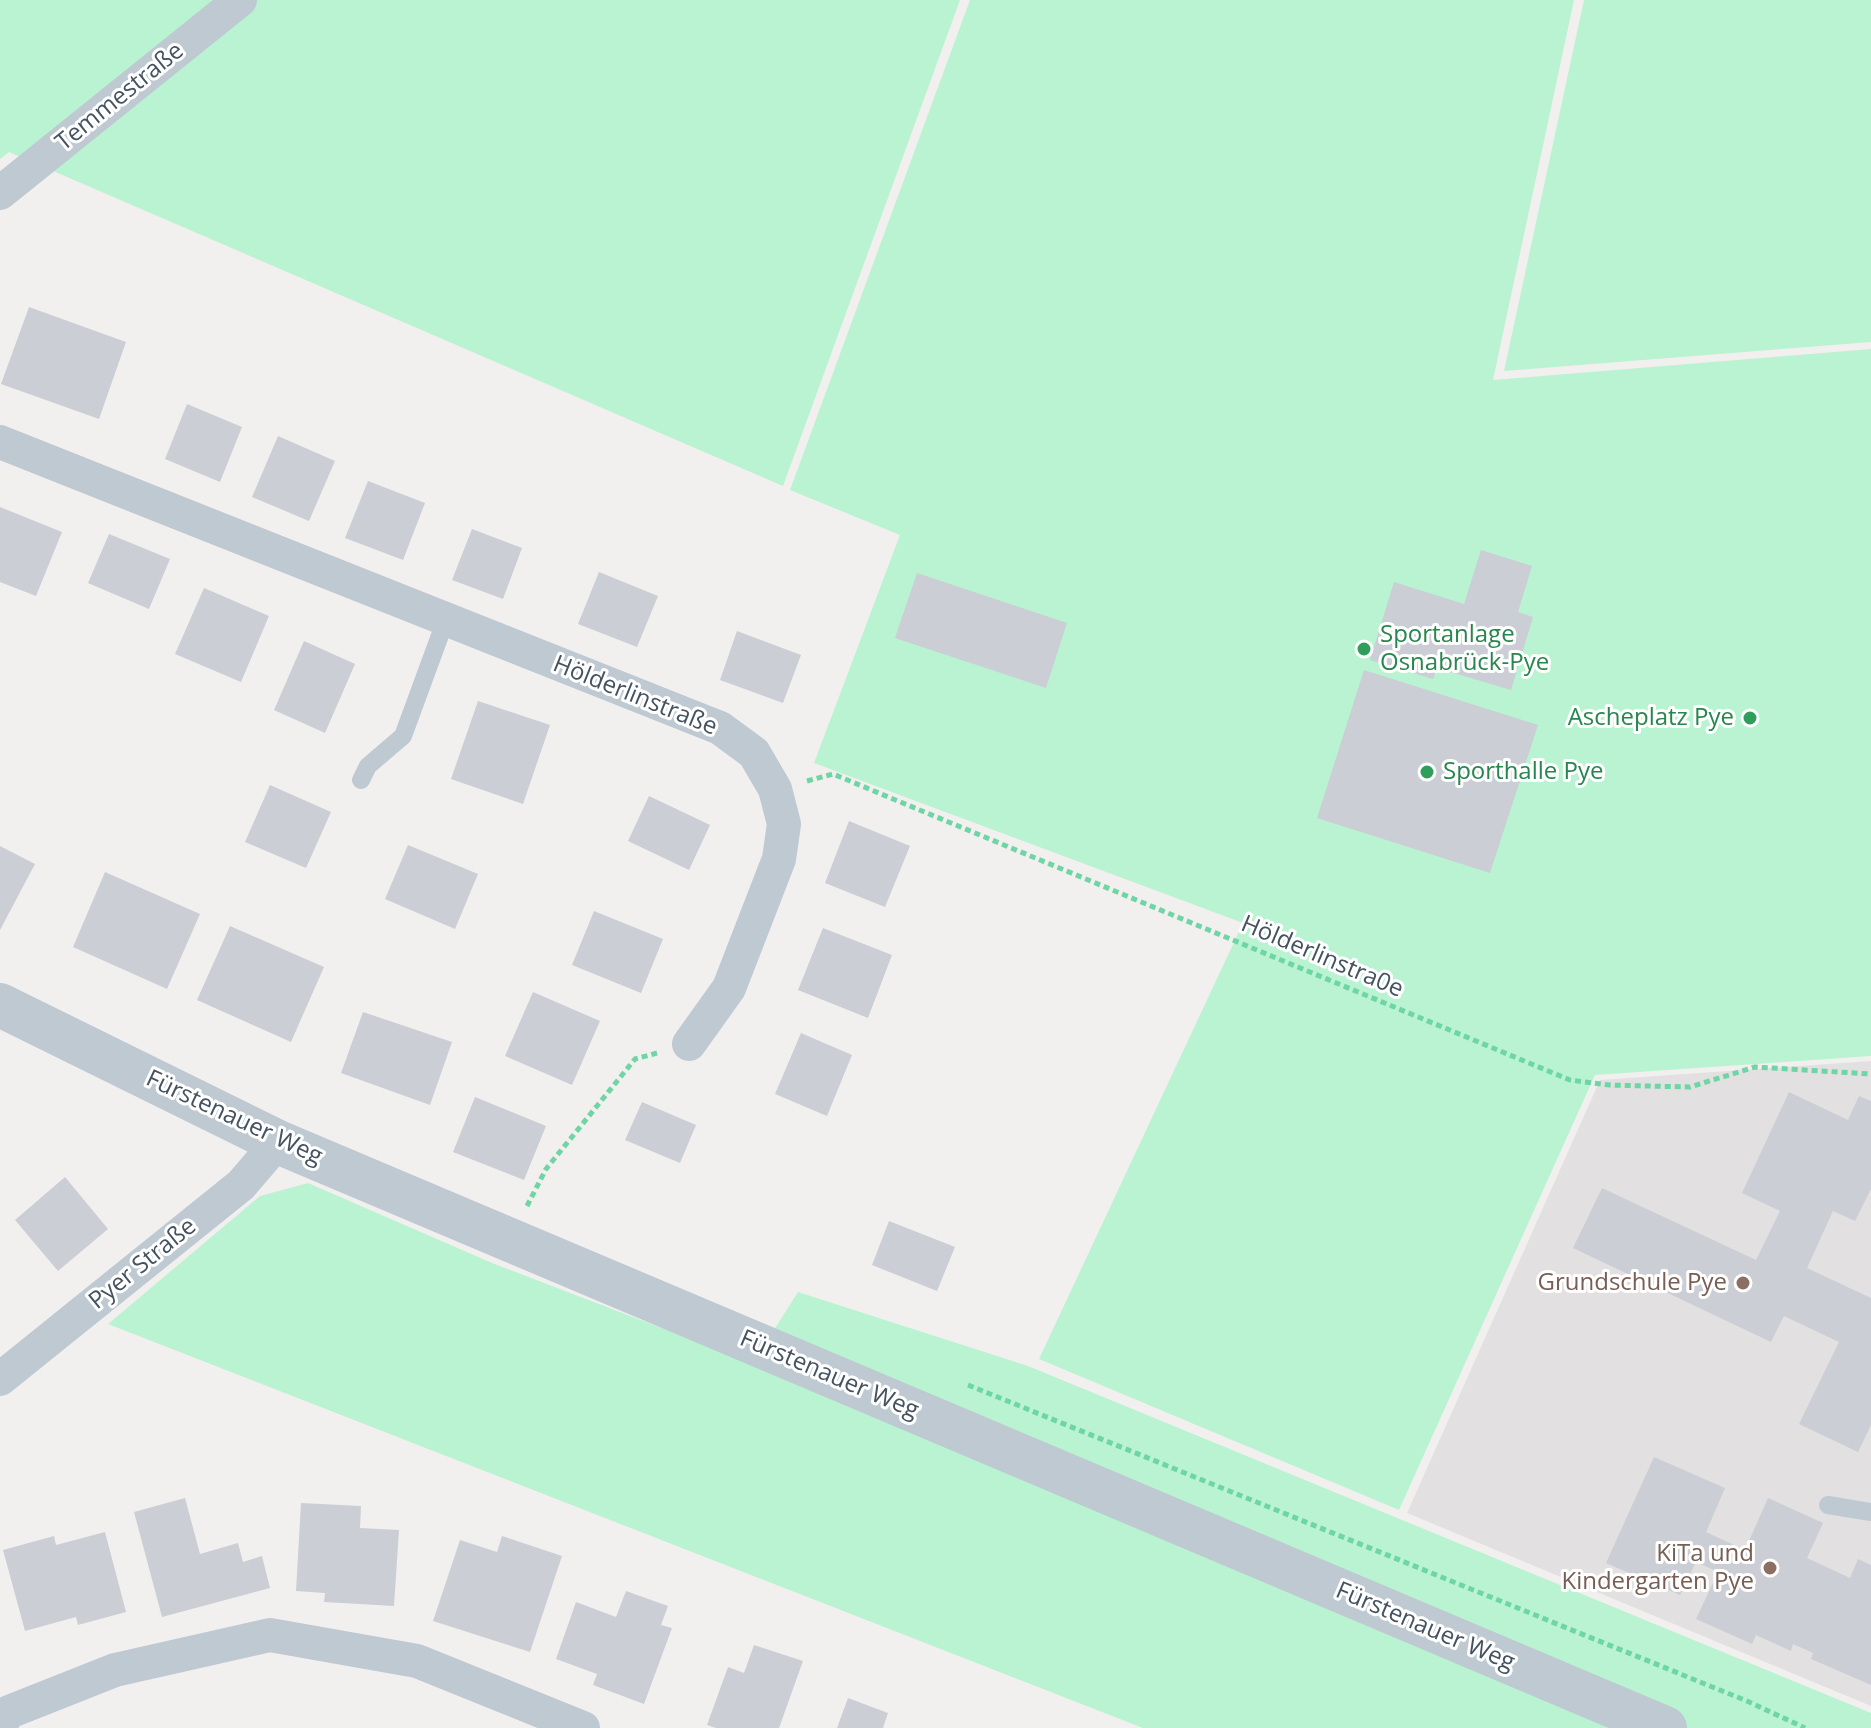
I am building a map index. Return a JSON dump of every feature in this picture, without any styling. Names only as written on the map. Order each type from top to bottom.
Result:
[{"type":"street","name":"Temmestraße","points":[[0,193],[240,0]]},
{"type":"street","name":"Hölderlinstraße","points":[[0,442],[720,728],[754,753],[775,789],[784,824],[779,859],[729,988],[689,1044]]},
{"type":"street","name":"Fürstenauer Weg","points":[[0,1005],[278,1142],[1665,1728]]},
{"type":"street","name":"Pyer Straße","points":[[0,1379],[241,1185],[278,1142]]},
{"type":"street","points":[[0,1724],[9,1712],[115,1670],[270,1635],[417,1661],[583,1728]]},
{"type":"lane","points":[[361,780],[368,766],[403,736],[446,619]]},
{"type":"lane","points":[[1828,1505],[1871,1512]]},
{"type":"path","name":"Hölderlinstra0e","points":[[775,789],[833,774],[1570,1080],[1609,1085],[1690,1087],[1755,1067],[1871,1074]]},
{"type":"path","points":[[505,1238],[546,1169],[635,1059],[689,1044]]},
{"type":"path","points":[[958,1381],[1732,1695],[1805,1728]]},
{"type":"shaded area","points":[[1871,1061],[1871,1706],[1407,1513],[1600,1080]]},
{"type":"green space","points":[[0,0],[960,0],[783,486],[9,152],[0,159]]},
{"type":"green space","name":"Sportanlage Osnabrück-Pye","points":[[970,0],[1574,0],[1493,380],[1871,349],[1871,1056],[1595,1075],[1399,1510],[1039,1359],[1243,923],[814,763],[900,535],[790,490]]},
{"type":"green space","points":[[1584,0],[1871,0],[1871,342],[1504,371]]},
{"type":"green space","points":[[308,1183],[492,1263],[753,1363],[798,1292],[1028,1366],[1871,1713],[1871,1728],[1143,1728],[108,1324],[260,1196]]},
{"type":"building","points":[[29,307],[126,342],[99,419],[1,384]]},
{"type":"building","points":[[187,404],[242,427],[220,482],[165,459]]},
{"type":"building","points":[[278,436],[335,461],[309,521],[252,497]]},
{"type":"building","points":[[368,481],[425,503],[403,560],[345,538]]},
{"type":"building","points":[[0,507],[62,532],[36,596],[0,582]]},
{"type":"building","points":[[472,529],[522,548],[503,599],[452,580]]},
{"type":"building","points":[[109,534],[170,559],[149,609],[88,583]]},
{"type":"building","points":[[1481,550],[1532,566],[1518,612],[1533,617],[1511,690],[1437,668],[1433,679],[1370,660],[1394,582],[1464,604]]},
{"type":"building","points":[[599,572],[658,596],[637,647],[578,624]]},
{"type":"building","points":[[917,573],[1067,623],[1046,688],[895,638]]},
{"type":"building","points":[[204,588],[269,616],[241,682],[175,654]]},
{"type":"building","points":[[737,631],[801,655],[783,703],[720,680]]},
{"type":"building","points":[[304,641],[355,664],[325,733],[274,710]]},
{"type":"building","name":"Sporthalle Pye","points":[[1364,670],[1538,725],[1490,873],[1317,818]]},
{"type":"building","points":[[478,701],[550,725],[523,804],[451,779]]},
{"type":"building","points":[[270,785],[331,812],[306,868],[245,842]]},
{"type":"building","points":[[649,796],[710,825],[689,870],[628,841]]},
{"type":"building","points":[[849,821],[910,846],[885,907],[825,883]]},
{"type":"building","points":[[408,845],[478,874],[455,929],[385,899]]},
{"type":"building","points":[[0,846],[35,864],[0,930]]},
{"type":"building","points":[[105,872],[200,914],[167,989],[73,947]]},
{"type":"building","points":[[594,911],[663,939],[641,993],[572,965]]},
{"type":"building","points":[[230,926],[324,967],[291,1042],[197,1000]]},
{"type":"building","points":[[823,928],[892,955],[868,1018],[798,990]]},
{"type":"building","points":[[533,992],[600,1021],[572,1085],[505,1056]]},
{"type":"building","points":[[363,1012],[452,1042],[430,1105],[341,1073]]},
{"type":"building","points":[[801,1033],[852,1055],[827,1116],[775,1094]]},
{"type":"building","name":"Grundschule Pye","points":[[1789,1092],[1848,1120],[1859,1096],[1871,1101],[1871,1189],[1855,1221],[1833,1211],[1807,1268],[1871,1298],[1871,1425],[1858,1452],[1799,1424],[1839,1342],[1784,1316],[1771,1342],[1573,1248],[1602,1188],[1756,1260],[1780,1211],[1742,1193]]},
{"type":"building","points":[[475,1097],[546,1126],[524,1180],[453,1152]]},
{"type":"building","points":[[642,1102],[696,1125],[680,1163],[625,1140]]},
{"type":"building","points":[[65,1177],[108,1229],[58,1271],[15,1220]]},
{"type":"building","points":[[889,1221],[955,1247],[937,1291],[872,1265]]},
{"type":"building","name":"KiTa und Kindergarten Pye","points":[[1654,1457],[1725,1488],[1706,1532],[1745,1550],[1768,1498],[1823,1523],[1807,1558],[1850,1578],[1858,1559],[1871,1565],[1871,1685],[1811,1659],[1813,1653],[1793,1644],[1791,1651],[1756,1635],[1752,1644],[1696,1619],[1718,1572],[1696,1562],[1680,1595],[1606,1563]]},
{"type":"building","points":[[185,1498],[200,1554],[238,1543],[243,1562],[262,1556],[270,1588],[162,1617],[134,1512]]},
{"type":"building","points":[[301,1503],[361,1506],[360,1528],[399,1530],[394,1606],[324,1602],[325,1593],[296,1591]]},
{"type":"building","points":[[105,1532],[126,1612],[78,1625],[76,1617],[25,1631],[3,1550],[54,1536],[56,1545]]},
{"type":"building","points":[[502,1536],[562,1556],[530,1652],[433,1621],[460,1540],[497,1552]]},
{"type":"building","points":[[626,1591],[668,1606],[661,1625],[672,1628],[644,1704],[593,1685],[597,1674],[556,1659],[576,1602],[616,1617]]},
{"type":"building","points":[[754,1645],[803,1661],[779,1728],[716,1728],[707,1725],[728,1667],[744,1673]]},
{"type":"building","points":[[848,1698],[888,1713],[883,1728],[837,1728]]},
{"type":"place","name":"Sportanlage Osnabrück-Pye","points":[[1364,649]]},
{"type":"place","name":"Ascheplatz Pye","points":[[1750,718]]},
{"type":"place","name":"Sporthalle Pye","points":[[1427,772]]},
{"type":"place","name":"Grundschule Pye","points":[[1743,1283]]},
{"type":"place","name":"KiTa und Kindergarten Pye","points":[[1770,1568]]}]
